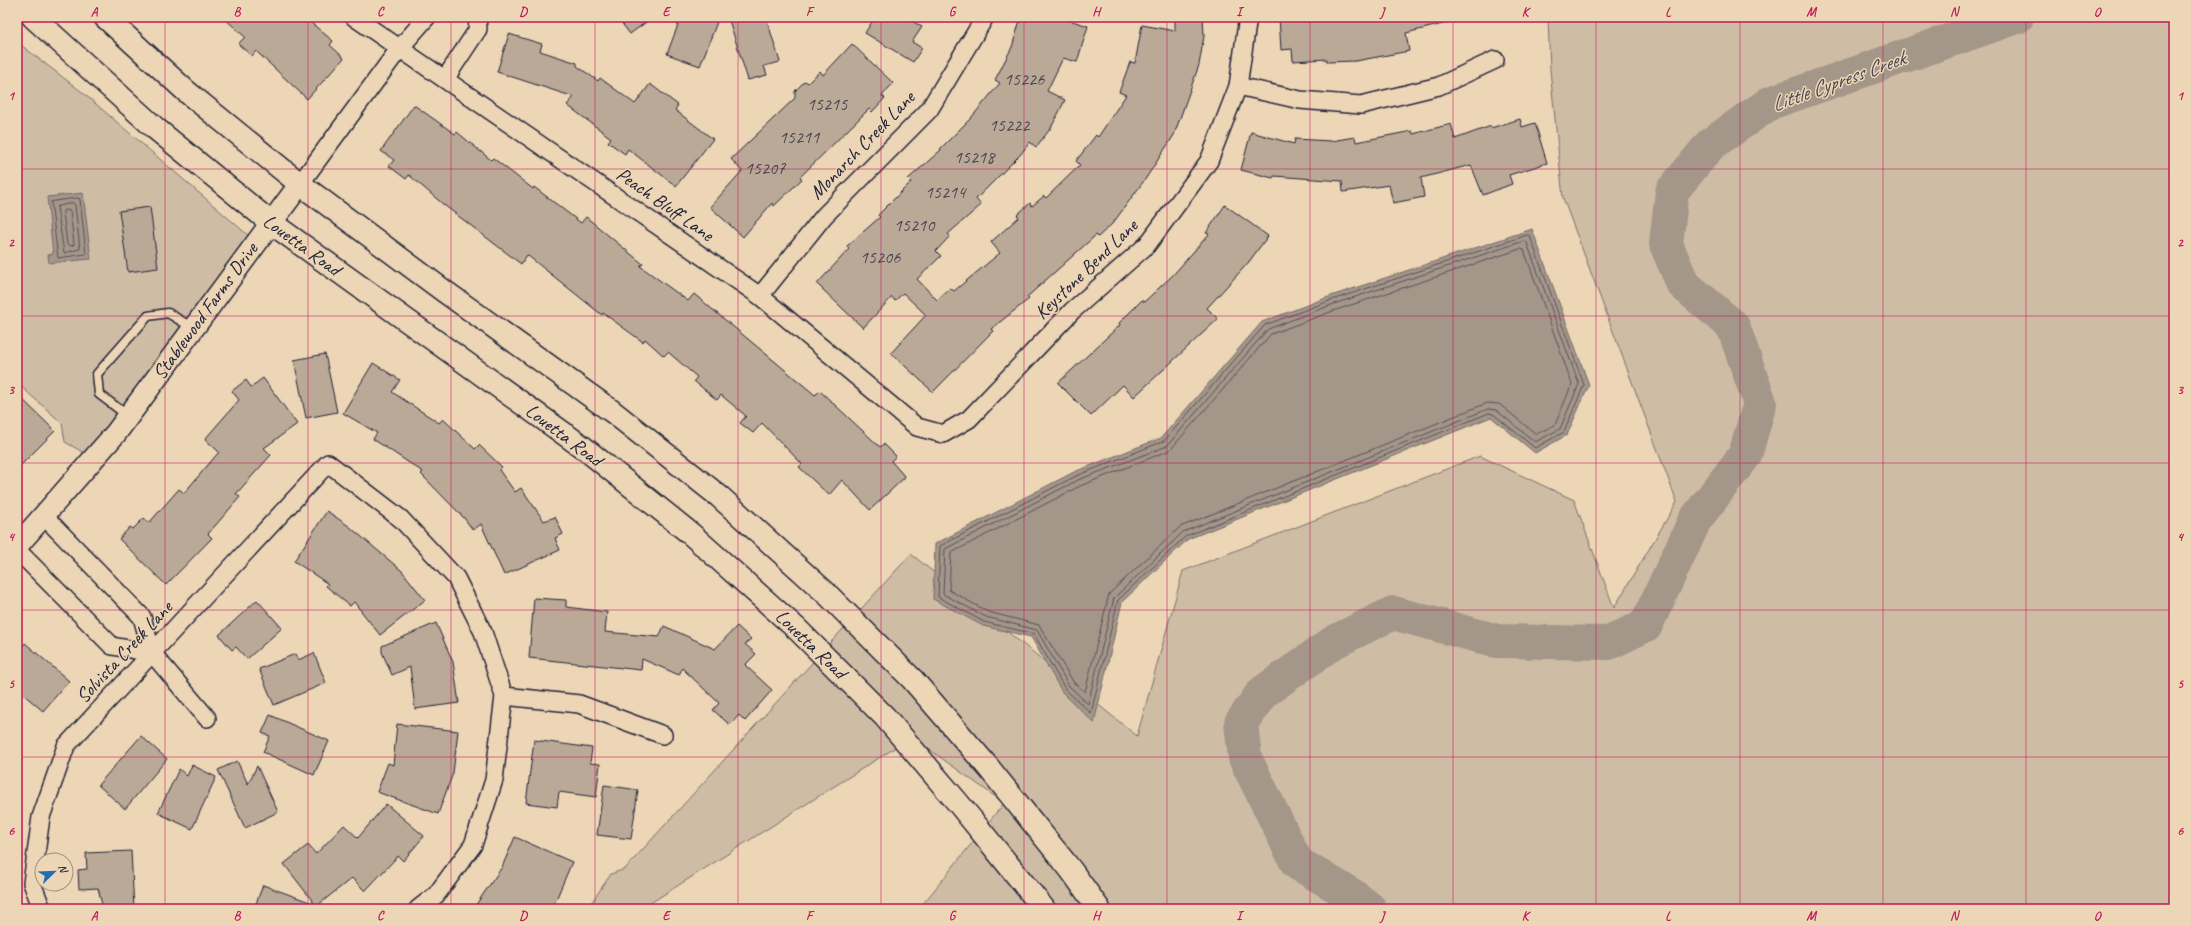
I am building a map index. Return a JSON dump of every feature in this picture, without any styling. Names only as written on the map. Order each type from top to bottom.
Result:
[{"type":"main road","name":"Louetta Road","points":[[33,17],[155,128],[270,222],[584,448],[691,534],[798,630],[885,717],[959,804],[1044,909]]},
{"type":"main road","points":[[105,17],[187,92],[300,184],[444,292],[613,412],[720,498],[827,594],[913,680],[998,779],[1071,870],[1099,909]]},
{"type":"street","name":"Peach Bluff Lane","points":[[354,17],[760,296],[917,427],[943,434]]},
{"type":"street","name":"Stablewood Farms Drive","points":[[17,546],[116,433],[270,222],[300,184],[399,49],[426,17]]},
{"type":"street","points":[[445,79],[478,30],[477,17]]},
{"type":"street","name":"Monarch Creek Lane","points":[[760,296],[824,216],[929,110],[985,17]]},
{"type":"street","name":"Keystone Bend Lane","points":[[943,434],[969,419],[1072,311],[1147,245],[1209,161],[1238,86],[1248,17]]},
{"type":"street","points":[[1238,86],[1300,100],[1361,105],[1439,86],[1495,60]]},
{"type":"street","name":"Solvista Creek Lane","points":[[42,909],[32,883],[41,817],[66,746],[328,463],[402,519],[456,578],[483,632],[504,696]]},
{"type":"street","points":[[44,516],[142,617],[152,653],[207,718]]},
{"type":"street","points":[[17,550],[112,646],[152,653]]},
{"type":"street","points":[[418,909],[436,895],[473,845],[494,780],[504,696],[579,704],[662,735]]},
{"type":"lane","points":[[128,416],[99,394],[97,374],[148,316],[168,312],[193,328]]},
{"type":"shaded area","points":[[1548,17],[2174,17],[2174,909],[919,909],[1004,803],[912,737],[641,909],[587,909],[611,874],[625,869],[911,554],[1137,736],[1183,571],[1480,456],[1574,500],[1614,608],[1677,502],[1563,198],[1550,70]]},
{"type":"shaded area","points":[[17,42],[82,92],[249,236],[139,392],[86,454],[65,442],[62,423],[17,383]]},
{"type":"water","points":[[83,193],[91,259],[49,263],[48,255],[53,254],[47,197]]},
{"type":"water","points":[[1532,229],[1589,385],[1567,435],[1535,453],[1491,417],[1188,539],[1122,602],[1094,723],[1062,692],[1031,637],[983,626],[933,599],[935,544],[1074,472],[1161,438],[1262,322],[1331,296]]},
{"type":"building","points":[[223,17],[304,17],[333,41],[330,45],[344,58],[307,99],[256,51],[252,56],[238,44],[245,37]]},
{"type":"building","points":[[617,17],[653,17],[630,34]]},
{"type":"building","points":[[681,17],[719,17],[700,66],[667,54]]},
{"type":"building","points":[[728,17],[766,17],[780,62],[764,66],[767,75],[748,80]]},
{"type":"building","points":[[875,17],[906,17],[922,27],[912,42],[922,48],[913,62],[865,33]]},
{"type":"building","points":[[1021,17],[1060,17],[1088,26],[1077,62],[1063,58],[1047,91],[1065,100],[1051,128],[1036,147],[1030,142],[1020,155],[976,199],[981,205],[948,234],[950,236],[936,251],[941,256],[917,279],[937,300],[950,288],[954,291],[1000,253],[991,242],[1019,217],[1017,215],[1030,203],[1032,206],[1044,196],[1046,198],[1080,165],[1076,161],[1096,135],[1098,137],[1126,95],[1119,92],[1130,62],[1135,63],[1142,25],[1175,31],[1175,17],[1203,17],[1204,36],[1199,65],[1174,135],[1146,178],[1113,223],[1098,237],[1096,235],[1027,297],[1029,299],[991,329],[993,331],[933,392],[891,353],[926,315],[903,293],[895,301],[892,297],[863,328],[817,284],[849,249],[847,246],[880,217],[878,215],[911,182],[908,179],[941,150],[940,149],[971,118],[1000,83],[995,80],[1012,47]]},
{"type":"building","points":[[1279,17],[1446,17],[1447,23],[1406,33],[1409,51],[1356,61],[1327,62],[1327,59],[1293,61],[1292,49],[1281,50]]},
{"type":"building","points":[[509,34],[542,44],[540,51],[577,63],[577,66],[598,81],[600,78],[635,104],[650,84],[678,105],[675,110],[713,139],[676,186],[628,149],[625,154],[608,142],[611,138],[567,105],[574,97],[497,72]]},
{"type":"building","points":[[852,44],[893,83],[882,96],[885,98],[872,112],[869,109],[800,177],[802,179],[774,206],[772,203],[743,237],[710,207],[742,171],[731,159],[795,98],[795,91],[805,81],[808,83],[820,71],[823,75]]},
{"type":"building","points":[[414,105],[455,134],[457,132],[491,160],[493,158],[581,223],[586,217],[643,264],[640,266],[688,301],[694,294],[815,395],[820,391],[880,447],[884,444],[896,456],[891,461],[905,477],[870,510],[842,480],[829,495],[799,467],[802,464],[762,423],[753,433],[740,423],[746,416],[721,395],[717,400],[694,381],[697,377],[668,352],[664,356],[645,339],[643,342],[603,313],[602,315],[527,255],[521,264],[444,205],[409,175],[406,179],[389,166],[394,160],[381,151]]},
{"type":"building","points":[[1520,119],[1522,127],[1535,123],[1547,163],[1509,175],[1512,184],[1483,195],[1471,165],[1421,178],[1424,197],[1393,203],[1389,185],[1343,192],[1342,181],[1274,176],[1273,178],[1241,170],[1251,132],[1294,144],[1295,139],[1331,141],[1355,137],[1356,142],[1412,131],[1413,134],[1451,124],[1455,139],[1491,126],[1491,128]]},
{"type":"building","points":[[1225,205],[1268,236],[1248,263],[1207,308],[1218,319],[1134,397],[1123,385],[1091,416],[1058,383],[1120,325],[1119,323],[1142,300],[1144,302],[1173,275],[1209,234],[1206,233]]},
{"type":"building","points":[[150,207],[158,268],[128,272],[119,211]]},
{"type":"building","points":[[325,354],[337,412],[306,418],[294,360]]},
{"type":"building","points":[[373,363],[400,380],[392,392],[439,423],[443,419],[475,449],[479,445],[502,467],[499,470],[515,492],[521,488],[544,521],[555,517],[563,534],[555,538],[560,550],[504,575],[481,524],[473,530],[464,518],[421,474],[423,472],[373,439],[377,433],[343,413]]},
{"type":"building","points":[[263,378],[297,424],[264,448],[271,455],[236,494],[240,497],[208,534],[212,538],[166,585],[119,539],[130,527],[133,529],[144,518],[149,523],[179,489],[184,493],[219,452],[205,439],[239,400],[232,391],[246,380],[251,387]]},
{"type":"building","points":[[17,394],[55,431],[17,469]]},
{"type":"building","points":[[327,511],[350,527],[402,571],[425,600],[380,635],[354,602],[350,606],[326,586],[328,584],[294,561]]},
{"type":"building","points":[[534,598],[566,600],[566,607],[607,612],[605,632],[659,637],[664,626],[715,649],[737,626],[751,639],[745,644],[756,654],[745,665],[772,690],[745,721],[739,715],[730,725],[713,710],[719,703],[682,668],[679,675],[642,659],[641,670],[529,658]]},
{"type":"building","points":[[257,600],[282,628],[247,659],[236,647],[232,650],[219,635]]},
{"type":"building","points":[[436,623],[453,662],[459,703],[415,709],[410,667],[392,675],[382,652],[382,646]]},
{"type":"building","points":[[25,643],[69,681],[43,711],[17,689],[17,652]]},
{"type":"building","points":[[314,653],[326,683],[274,705],[259,669],[295,654],[298,660]]},
{"type":"building","points":[[270,715],[329,741],[314,775],[263,752],[270,736],[262,733]]},
{"type":"building","points":[[397,724],[458,731],[453,773],[438,814],[377,792],[388,763],[393,765]]},
{"type":"building","points":[[141,736],[167,759],[125,809],[98,785]]},
{"type":"building","points":[[534,740],[592,748],[590,763],[600,764],[596,797],[559,792],[557,807],[526,803]]},
{"type":"building","points":[[237,761],[248,784],[257,766],[278,812],[245,828],[218,770]]},
{"type":"building","points":[[192,765],[216,777],[192,829],[158,813],[179,769],[187,776]]},
{"type":"building","points":[[604,785],[638,790],[631,839],[597,835]]},
{"type":"building","points":[[386,804],[424,836],[403,861],[398,856],[365,891],[352,878],[318,905],[324,907],[324,909],[254,909],[263,885],[315,904],[284,864],[308,845],[316,854],[344,825],[358,838]]},
{"type":"building","points":[[515,837],[572,862],[552,909],[473,909],[502,867]]},
{"type":"building","points":[[131,851],[134,909],[103,909],[98,888],[79,889],[78,870],[87,869],[86,853]]},
{"type":"waterway","name":"Little Cypress Creek","points":[[1370,909],[1355,897],[1297,863],[1245,758],[1241,723],[1262,693],[1334,642],[1393,613],[1497,641],[1609,643],[1646,625],[1695,520],[1745,455],[1760,403],[1733,326],[1683,284],[1666,244],[1672,191],[1711,144],[1770,103],[2017,17]]}]
